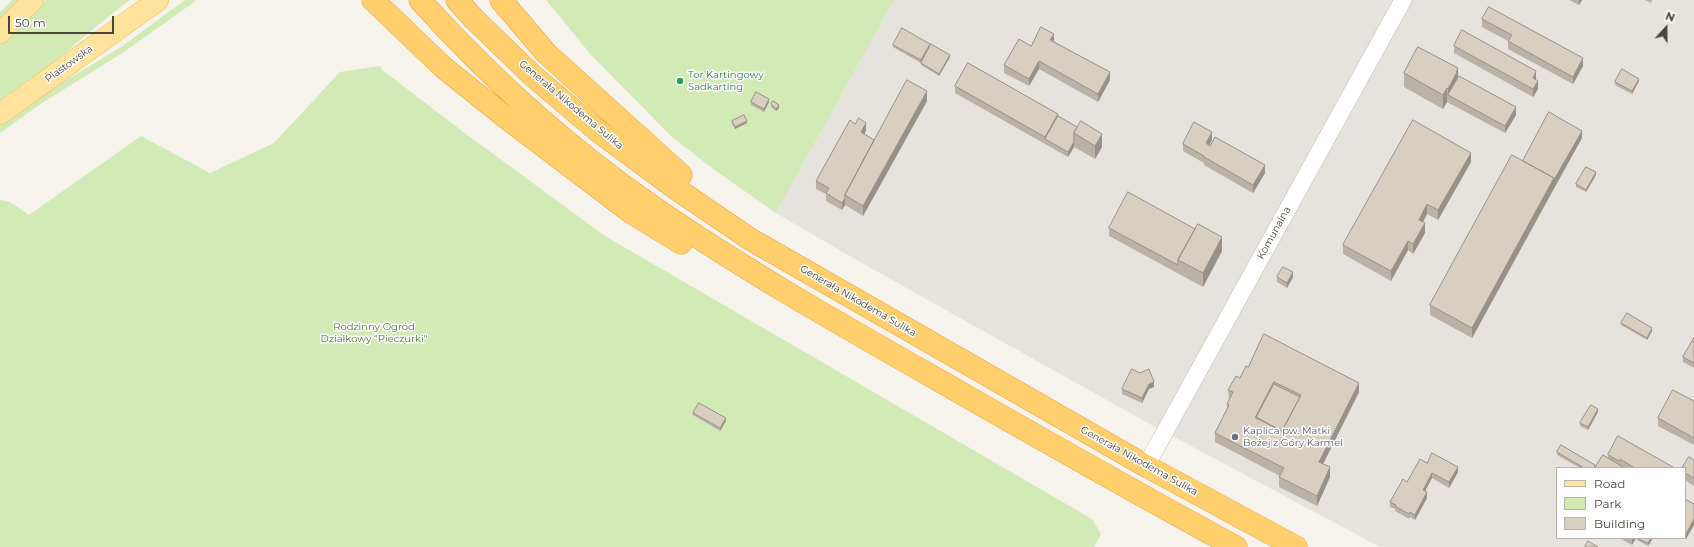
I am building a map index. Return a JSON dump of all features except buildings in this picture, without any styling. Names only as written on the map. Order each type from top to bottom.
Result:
[{"type":"highway","points":[[373,0],[409,36],[450,73],[632,213],[761,291],[848,329]]},
{"type":"highway","points":[[420,0],[449,33],[520,101],[585,156],[652,206],[699,238],[848,329],[1134,492],[1236,547]]},
{"type":"highway","name":"Generała Nikodema Sulika","points":[[457,0],[474,19],[533,76],[598,131],[675,188],[750,239],[1146,466],[1296,547]]},
{"type":"highway","points":[[501,0],[546,54],[663,161],[690,183],[758,230],[811,274]]},
{"type":"main road","points":[[0,33],[33,0]]},
{"type":"main road","name":"Piastowska","points":[[0,114],[158,0]]},
{"type":"street","name":"Komunalna","points":[[1146,466],[1403,0]]},
{"type":"shaded area","points":[[894,0],[1694,0],[1694,547],[1380,547],[1146,422],[860,262],[776,213]]},
{"type":"shaded area","points":[[1412,0],[1425,0],[1414,20],[1404,15]]},
{"type":"shaded area","points":[[1352,108],[1361,113],[1349,137],[1339,132]]},
{"type":"shaded area","points":[[1234,269],[1243,274],[1217,321],[1208,316]]},
{"type":"shaded area","points":[[1243,306],[1252,311],[1224,363],[1214,358]]},
{"type":"shaded area","points":[[1193,397],[1202,402],[1186,430],[1177,425]]},
{"type":"green space","points":[[12,0],[22,0],[0,21],[0,12]]},
{"type":"green space","points":[[46,0],[130,0],[17,92],[0,104],[0,45]]},
{"type":"green space","points":[[185,0],[197,0],[124,52],[42,103],[0,133],[0,125],[37,98],[121,47]]},
{"type":"green space","points":[[546,0],[894,0],[776,213],[713,169],[671,136],[592,56]]},
{"type":"green space","name":"Rodzinny Ogród Działkowy \"Pieczurki\"","points":[[380,66],[381,69],[462,131],[605,236],[1092,519],[1101,534],[1094,547],[0,547],[0,200],[10,202],[29,215],[141,136],[210,173],[274,143],[340,72]]},
{"type":"place","name":"Tor Kartingowy Sadkarting","points":[[680,81]]},
{"type":"place","name":"Kaplica pw. Matki Bożej z Góry Karmel","points":[[1235,437]]}]
